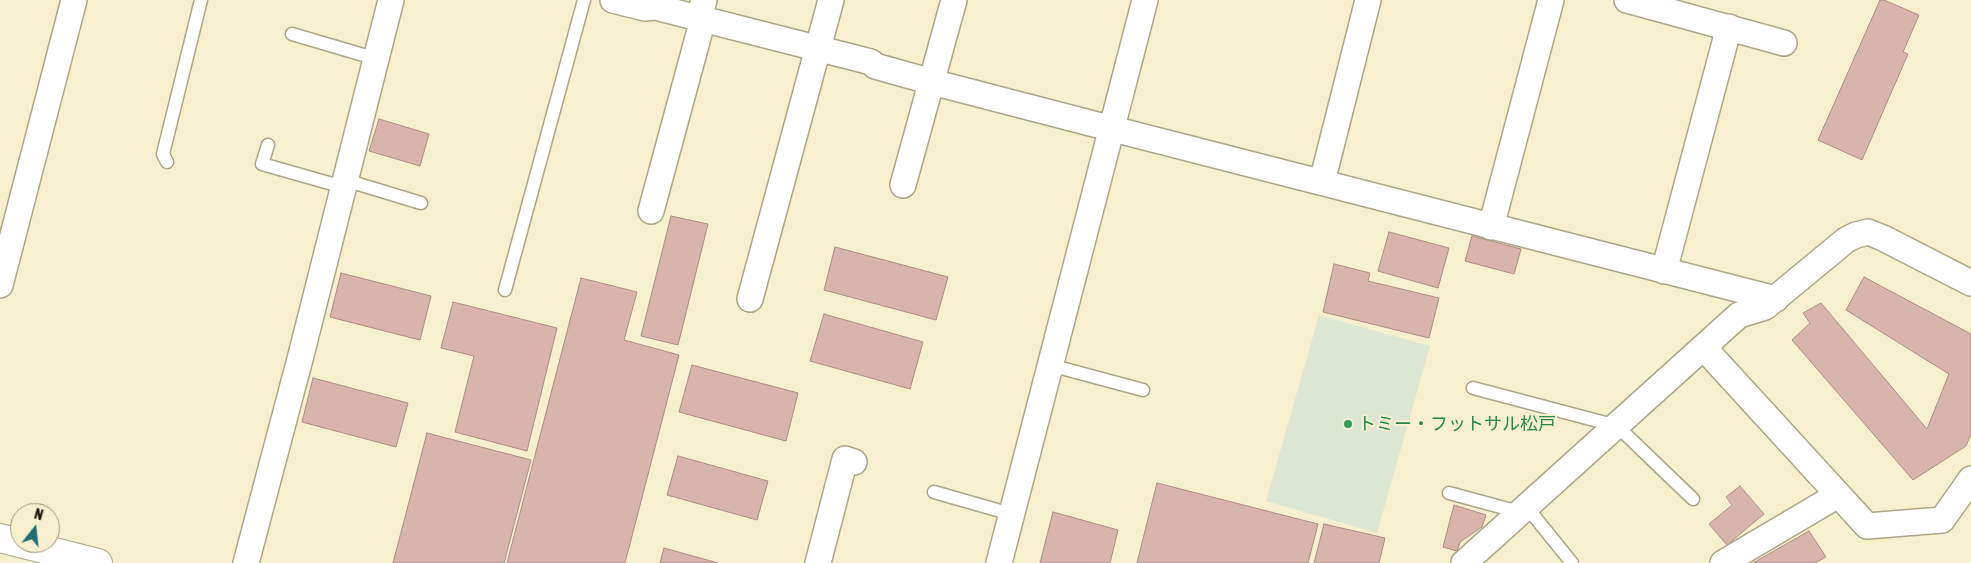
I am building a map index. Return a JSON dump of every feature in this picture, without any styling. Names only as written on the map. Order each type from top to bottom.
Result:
[{"type":"street","points":[[0,285],[74,0]]},
{"type":"street","points":[[246,563],[391,0]]},
{"type":"street","points":[[613,0],[645,8],[655,6],[703,10],[818,49],[871,62],[876,66],[932,82],[1776,299]]},
{"type":"street","points":[[750,299],[831,0]]},
{"type":"street","points":[[903,185],[954,0]]},
{"type":"street","points":[[999,563],[1145,0]]},
{"type":"street","points":[[1322,182],[1368,0]]},
{"type":"street","points":[[1491,227],[1551,0]]},
{"type":"street","points":[[1627,0],[1784,43]]},
{"type":"street","points":[[651,211],[703,10]]},
{"type":"street","points":[[1664,271],[1729,27]]},
{"type":"street","points":[[1464,563],[1739,315],[1765,307],[1846,240],[1868,232],[1971,283]]},
{"type":"street","points":[[1704,348],[1867,526],[1942,520],[1971,479]]},
{"type":"street","points":[[818,563],[845,459],[854,462]]},
{"type":"street","points":[[1723,563],[1838,495]]},
{"type":"street","points":[[0,538],[33,554],[98,563]]},
{"type":"lane","points":[[167,162],[163,154],[201,0]]},
{"type":"lane","points":[[506,290],[584,0]]},
{"type":"lane","points":[[292,34],[377,59]]},
{"type":"lane","points":[[268,145],[262,164],[421,203]]},
{"type":"lane","points":[[1050,365],[1143,390]]},
{"type":"lane","points":[[1473,388],[1617,426],[1692,499]]},
{"type":"lane","points":[[934,492],[1011,514]]},
{"type":"lane","points":[[1449,493],[1522,511],[1534,516],[1572,563]]},
{"type":"green space","name":"トミー・フットサル松戸","points":[[1319,315],[1430,346],[1377,533],[1266,501]]},
{"type":"building","points":[[1880,0],[1919,15],[1903,52],[1908,54],[1862,160],[1818,140]]},
{"type":"building","points":[[379,119],[429,134],[420,166],[369,151]]},
{"type":"building","points":[[671,216],[708,224],[678,345],[641,336]]},
{"type":"building","points":[[1389,232],[1449,248],[1438,288],[1378,271]]},
{"type":"building","points":[[1472,236],[1521,249],[1514,274],[1465,261]]},
{"type":"building","points":[[835,247],[948,277],[936,320],[824,290]]},
{"type":"building","points":[[1334,264],[1370,273],[1368,281],[1439,298],[1429,338],[1323,312]]},
{"type":"building","points":[[341,273],[431,296],[420,340],[330,317]]},
{"type":"building","points":[[1864,277],[1971,334],[1971,434],[1966,446],[1913,480],[1792,340],[1810,323],[1803,313],[1821,303],[1927,429],[1949,374],[1846,310]]},
{"type":"building","points":[[581,278],[637,292],[624,340],[679,355],[625,563],[507,563]]},
{"type":"building","points":[[453,302],[557,328],[527,451],[455,432],[474,356],[441,348]]},
{"type":"building","points":[[824,314],[923,342],[910,389],[810,361]]},
{"type":"building","points":[[692,365],[798,393],[786,441],[679,412]]},
{"type":"building","points":[[313,378],[408,403],[396,447],[302,422]]},
{"type":"building","points":[[427,433],[531,460],[504,563],[393,563]]},
{"type":"building","points":[[678,456],[768,481],[757,520],[667,495]]},
{"type":"building","points":[[1157,483],[1318,524],[1308,563],[1137,563]]},
{"type":"building","points":[[1740,486],[1764,514],[1727,545],[1709,524],[1732,505],[1726,497]]},
{"type":"building","points":[[1454,505],[1486,515],[1482,527],[1460,542],[1457,551],[1443,547]]},
{"type":"building","points":[[1053,512],[1118,530],[1110,563],[1040,563]]},
{"type":"building","points":[[1324,524],[1385,538],[1379,563],[1314,563]]},
{"type":"building","points":[[1809,531],[1826,557],[1815,563],[1753,563]]},
{"type":"building","points":[[664,548],[718,563],[660,563]]},
{"type":"place","name":"トミー・フットサル松戸","points":[[1348,424]]}]
